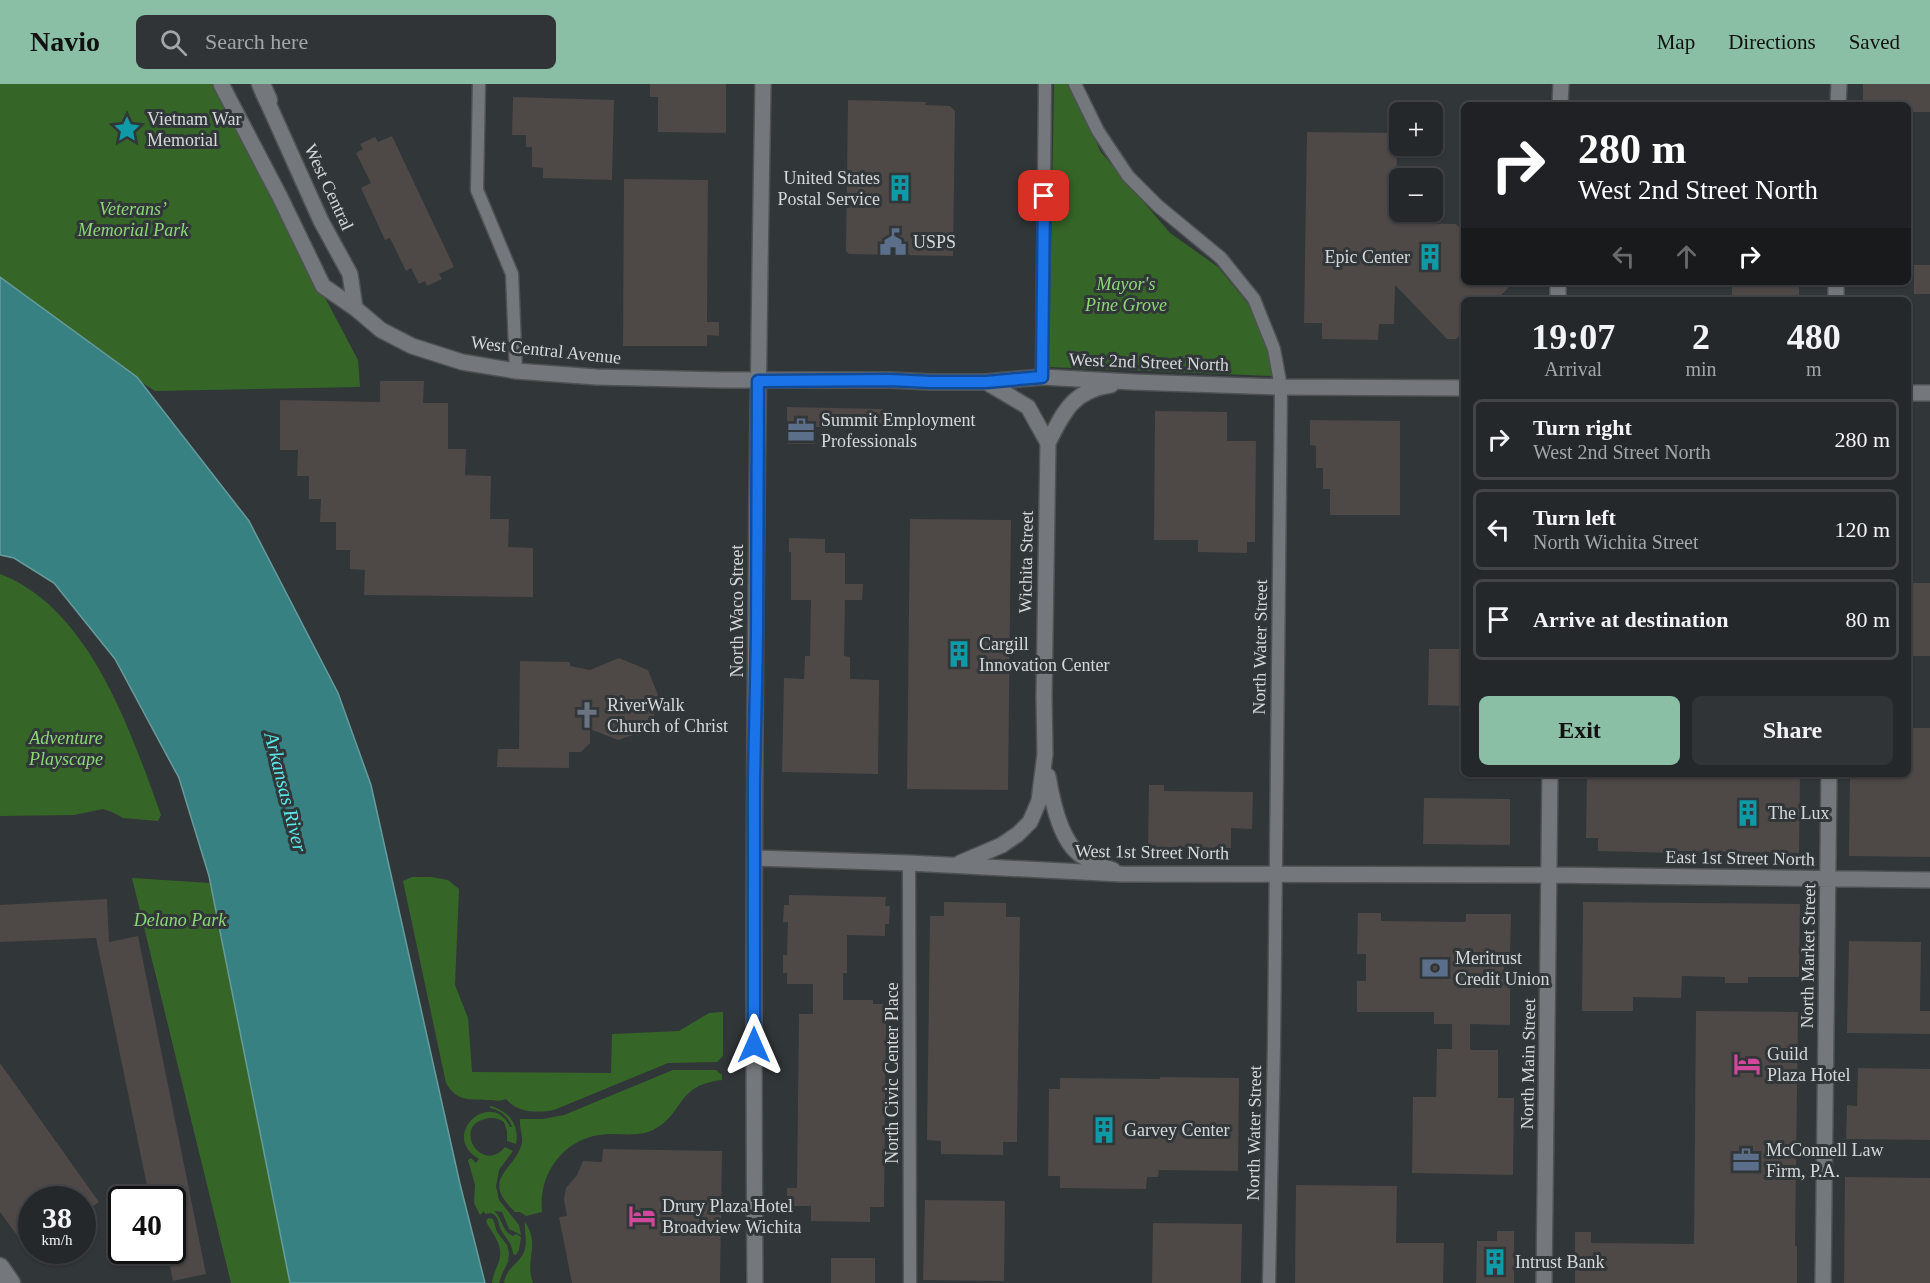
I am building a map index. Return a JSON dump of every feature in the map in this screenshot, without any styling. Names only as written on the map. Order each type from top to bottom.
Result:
[{"type":"main road","points":[[0,1267],[11,1283]]},
{"type":"street","name":"West Central Avenue","points":[[220,84],[280,197],[323,286],[355,308],[381,330],[412,346],[462,362],[516,370],[596,377],[689,378]]},
{"type":"street","points":[[479,84],[477,190],[512,274],[516,370]]},
{"type":"street","name":"North Waco Street","points":[[755,1283],[758,381],[763,84]]},
{"type":"street","points":[[1042,377],[1045,84]]},
{"type":"street","name":"North Water Street","points":[[1075,84],[1098,131],[1128,176],[1158,206],[1221,258],[1254,299],[1274,348],[1281,387],[1274,1045],[1269,1283]]},
{"type":"street","points":[[1560,102],[1561,84]]},
{"type":"street","points":[[1838,102],[1839,84]]},
{"type":"street","name":"West Central","points":[[262,90],[321,221],[350,274],[355,308]]},
{"type":"street","name":"West 2nd Street North","points":[[689,378],[758,381],[986,382],[1042,377],[1281,387],[1461,388]]},
{"type":"street","points":[[986,382],[1028,407],[1048,443]]},
{"type":"street","points":[[1048,443],[1065,409],[1080,396],[1106,386],[1133,382]]},
{"type":"street","points":[[1911,393],[1930,393]]},
{"type":"street","name":"Wichita Street","points":[[1045,754],[1048,443]]},
{"type":"street","points":[[954,865],[1002,845],[1030,822],[1039,801],[1045,754]]},
{"type":"street","points":[[1045,754],[1052,799],[1059,822],[1070,843],[1081,856],[1121,874]]},
{"type":"street","name":"North Main Street","points":[[1544,1283],[1550,777]]},
{"type":"street","name":"North Market Street","points":[[1823,1283],[1829,777]]},
{"type":"street","name":"West 1st Street North","points":[[755,858],[909,862],[1121,874],[1549,874]]},
{"type":"street","name":"North Civic Center Place","points":[[909,862],[910,1283]]},
{"type":"street","name":"East 1st Street North","points":[[1549,874],[1930,880]]},
{"type":"green space","name":"Veterans’ Memorial Park","points":[[0,84],[212,84],[358,360],[360,387],[155,391],[0,293]]},
{"type":"green space","name":"Mayor's Pine Grove","points":[[1054,84],[1072,84],[1100,151],[1170,233],[1218,267],[1249,305],[1266,343],[1272,376],[1049,367]]},
{"type":"green space","name":"Adventure Playscape","points":[[0,574],[32,591],[59,614],[83,643],[121,711],[161,815],[158,821],[123,818],[103,809],[74,815],[0,816]]},
{"type":"green space","points":[[412,877],[448,880],[459,889],[455,985],[468,1018],[472,1072],[611,1073],[612,1034],[679,1031],[709,1013],[723,1012],[723,1056],[717,1062],[668,1063],[554,1110],[541,1112],[516,1107],[506,1099],[500,1101],[475,1100],[455,1094],[446,1083],[403,881]]},
{"type":"green space","name":"Delano Park","points":[[132,878],[210,883],[290,1283],[231,1283]]},
{"type":"green space","points":[[673,1070],[716,1070],[722,1075],[722,1080],[696,1088],[688,1094],[671,1116],[653,1130],[640,1134],[599,1135],[574,1144],[563,1153],[548,1173],[542,1199],[542,1212],[526,1216],[515,1212],[500,1191],[500,1183],[502,1175],[518,1153],[522,1143],[520,1119],[543,1119],[564,1115]]},
{"type":"green space","points":[[490,1106],[502,1111],[511,1119],[516,1131],[516,1144],[507,1141],[504,1122],[495,1118],[485,1119],[475,1124],[471,1131],[471,1139],[480,1153],[488,1156],[496,1154],[505,1147],[513,1151],[499,1170],[496,1186],[499,1200],[519,1225],[521,1235],[509,1229],[502,1212],[494,1211],[509,1234],[521,1237],[516,1255],[513,1254],[496,1216],[491,1213],[485,1214],[484,1211],[480,1215],[474,1203],[475,1185],[468,1160],[471,1158],[476,1163],[479,1159],[468,1149],[464,1138],[466,1128],[472,1119],[481,1113],[492,1112],[502,1116],[512,1127],[503,1114]]},
{"type":"green space","points":[[488,1218],[493,1219],[497,1232],[507,1245],[509,1253],[508,1262],[499,1283],[492,1283],[500,1252],[498,1242],[486,1222]]},
{"type":"green space","points":[[525,1222],[532,1238],[530,1266],[533,1283],[504,1283],[507,1274],[524,1252]]},
{"type":"water","name":"Arkansas River","points":[[0,277],[137,377],[249,521],[338,693],[371,785],[460,1184],[485,1283],[290,1283],[209,876],[179,778],[115,659],[54,583],[14,558],[0,555]]},
{"type":"building","points":[[650,84],[726,84],[726,133],[658,132],[658,97],[650,97]]},
{"type":"building","points":[[1863,84],[1930,84],[1930,112],[1911,112],[1911,102],[1863,102]]},
{"type":"building","points":[[513,97],[614,100],[612,180],[543,178],[543,168],[532,167],[532,147],[526,147],[526,135],[512,135]]},
{"type":"building","name":"United States Postal Service","points":[[848,100],[926,102],[925,105],[950,106],[955,111],[953,256],[849,254],[846,251]]},
{"type":"building","points":[[1307,132],[1389,133],[1389,156],[1397,156],[1397,168],[1389,168],[1389,222],[1456,224],[1461,229],[1461,285],[1511,285],[1499,297],[1461,297],[1461,334],[1456,339],[1447,339],[1395,285],[1394,324],[1379,324],[1378,340],[1322,339],[1322,323],[1304,323]]},
{"type":"building","points":[[392,136],[454,267],[439,274],[442,279],[427,286],[425,281],[419,284],[411,268],[406,271],[390,238],[385,240],[361,188],[371,183],[356,153],[363,149],[360,144],[375,137],[378,142]]},
{"type":"building","points":[[624,179],[708,180],[707,322],[719,322],[719,336],[707,335],[707,346],[623,346]]},
{"type":"building","points":[[1914,265],[1930,265],[1930,294],[1914,294]]},
{"type":"building","points":[[1732,285],[1799,285],[1799,297],[1732,297]]},
{"type":"building","points":[[380,381],[424,381],[423,403],[448,403],[448,449],[466,449],[465,475],[491,476],[490,519],[509,519],[508,547],[533,548],[533,597],[364,595],[365,570],[350,569],[350,550],[336,550],[336,522],[320,522],[321,499],[309,499],[309,476],[297,476],[298,450],[280,450],[280,400],[380,402]]},
{"type":"building","points":[[787,407],[883,409],[882,428],[815,427],[815,444],[787,444]]},
{"type":"building","points":[[1155,411],[1227,412],[1227,441],[1256,441],[1255,542],[1247,542],[1247,553],[1198,552],[1198,540],[1154,540]]},
{"type":"building","points":[[1310,420],[1400,421],[1400,515],[1330,515],[1330,489],[1323,489],[1323,468],[1316,468],[1316,446],[1310,445]]},
{"type":"building","name":"Cargill Innovation Center","points":[[910,519],[1011,520],[1008,790],[907,789]]},
{"type":"building","points":[[789,538],[825,539],[825,553],[845,553],[845,584],[863,584],[862,600],[845,600],[844,656],[850,657],[850,679],[879,680],[878,774],[782,772],[784,678],[804,679],[805,656],[810,656],[811,600],[791,600]]},
{"type":"building","points":[[1911,583],[1930,583],[1930,656],[1911,656]]},
{"type":"building","points":[[1429,649],[1461,649],[1461,706],[1428,705]]},
{"type":"building","name":"RiverWalk Church of Christ","points":[[619,658],[648,670],[660,700],[648,730],[618,740],[590,729],[590,743],[581,752],[569,752],[569,768],[497,767],[498,749],[519,749],[520,661],[570,662],[570,666],[590,670]]},
{"type":"building","points":[[1911,728],[1930,728],[1930,857],[1849,856],[1850,777],[1911,777]]},
{"type":"building","points":[[1587,777],[1800,777],[1799,853],[1598,851],[1598,838],[1586,838]]},
{"type":"building","points":[[1149,785],[1164,785],[1164,791],[1253,792],[1252,829],[1231,828],[1231,848],[1148,847]]},
{"type":"building","points":[[1424,798],[1510,799],[1510,845],[1423,844]]},
{"type":"building","points":[[789,895],[886,897],[885,906],[890,906],[889,924],[885,924],[885,936],[847,935],[847,973],[843,973],[843,1000],[873,1000],[873,1004],[883,1004],[883,1015],[886,1015],[884,1207],[870,1207],[870,1222],[811,1221],[811,1206],[787,1206],[787,1188],[797,1188],[799,1014],[813,1014],[813,984],[787,984],[787,973],[783,973],[783,955],[787,955],[788,922],[783,922],[784,905],[789,905]]},
{"type":"building","points":[[107,899],[109,942],[138,936],[206,1274],[173,1281],[170,1264],[186,1264],[186,1186],[147,1186],[96,938],[0,942],[0,905]]},
{"type":"building","points":[[944,902],[1006,903],[1006,917],[1020,917],[1017,1142],[1003,1142],[1003,1155],[941,1154],[941,1141],[927,1140],[930,916],[944,916]]},
{"type":"building","points":[[1583,902],[1800,904],[1799,977],[1748,977],[1748,983],[1725,983],[1725,977],[1682,976],[1681,998],[1633,997],[1633,1011],[1582,1011]]},
{"type":"building","points":[[1358,913],[1381,913],[1381,921],[1466,922],[1466,914],[1511,914],[1510,956],[1504,956],[1504,983],[1510,983],[1510,1025],[1470,1024],[1470,1050],[1498,1050],[1498,1098],[1514,1098],[1513,1175],[1412,1173],[1413,1097],[1436,1097],[1437,1049],[1452,1049],[1452,1024],[1434,1024],[1434,1012],[1357,1012],[1357,981],[1366,981],[1366,954],[1357,954]]},
{"type":"building","points":[[1849,941],[1921,942],[1920,1011],[1930,1011],[1930,1034],[1847,1033]]},
{"type":"building","points":[[1696,1011],[1798,1012],[1795,1246],[1797,1246],[1797,1283],[1575,1283],[1575,1232],[1591,1232],[1591,1243],[1694,1244]]},
{"type":"building","points":[[0,1063],[88,1186],[18,1186],[18,1237],[0,1212]]},
{"type":"building","points":[[1858,1068],[1930,1069],[1930,1140],[1846,1139],[1847,1105],[1857,1106]]},
{"type":"building","name":"Garvey Center","points":[[1160,1077],[1239,1078],[1238,1171],[1159,1170],[1158,1177],[1147,1177],[1146,1189],[1060,1188],[1060,1176],[1048,1176],[1049,1089],[1060,1089],[1060,1078],[1160,1079]]},
{"type":"building","name":"Drury Plaza Hotel Broadview Wichita","points":[[603,1149],[722,1151],[720,1283],[572,1283],[559,1217],[567,1216],[564,1200],[566,1188],[577,1175],[583,1161],[602,1162]]},
{"type":"building","points":[[1845,1177],[1930,1178],[1930,1283],[1844,1283]]},
{"type":"building","points":[[1296,1185],[1397,1186],[1396,1243],[1444,1243],[1443,1283],[1295,1283]]},
{"type":"building","points":[[925,1200],[1005,1201],[1004,1281],[923,1280]]},
{"type":"building","points":[[1153,1223],[1242,1224],[1241,1283],[1152,1283]]},
{"type":"building","name":"Intrust Bank","points":[[1497,1231],[1514,1231],[1514,1283],[1476,1283],[1477,1241],[1497,1241]]},
{"type":"building","points":[[831,1258],[875,1258],[875,1283],[831,1283]]},
{"type":"place","name":"Vietnam War Memorial","points":[[127,129]]},
{"type":"place","name":"United States Postal Service","points":[[900,188]]},
{"type":"place","name":"USPS","points":[[893,242]]},
{"type":"place","name":"Epic Center","points":[[1430,257]]},
{"type":"place","name":"Summit Employment Professionals","points":[[801,430]]},
{"type":"place","name":"Cargill Innovation Center","points":[[959,654]]},
{"type":"place","name":"RiverWalk Church of Christ","points":[[587,715]]},
{"type":"place","name":"The Lux","points":[[1748,813]]},
{"type":"place","name":"Meritrust Credit Union","points":[[1435,968]]},
{"type":"place","name":"Guild Plaza Hotel","points":[[1747,1064]]},
{"type":"place","name":"Garvey Center","points":[[1104,1130]]},
{"type":"place","name":"McConnell Law Firm, P.A.","points":[[1746,1160]]},
{"type":"place","name":"Drury Plaza Hotel Broadview Wichita","points":[[642,1216]]},
{"type":"place","name":"Intrust Bank","points":[[1495,1262]]},
{"type":"route","points":[[754,1045],[758,381],[986,382],[1042,377],[1044,196]]}]
